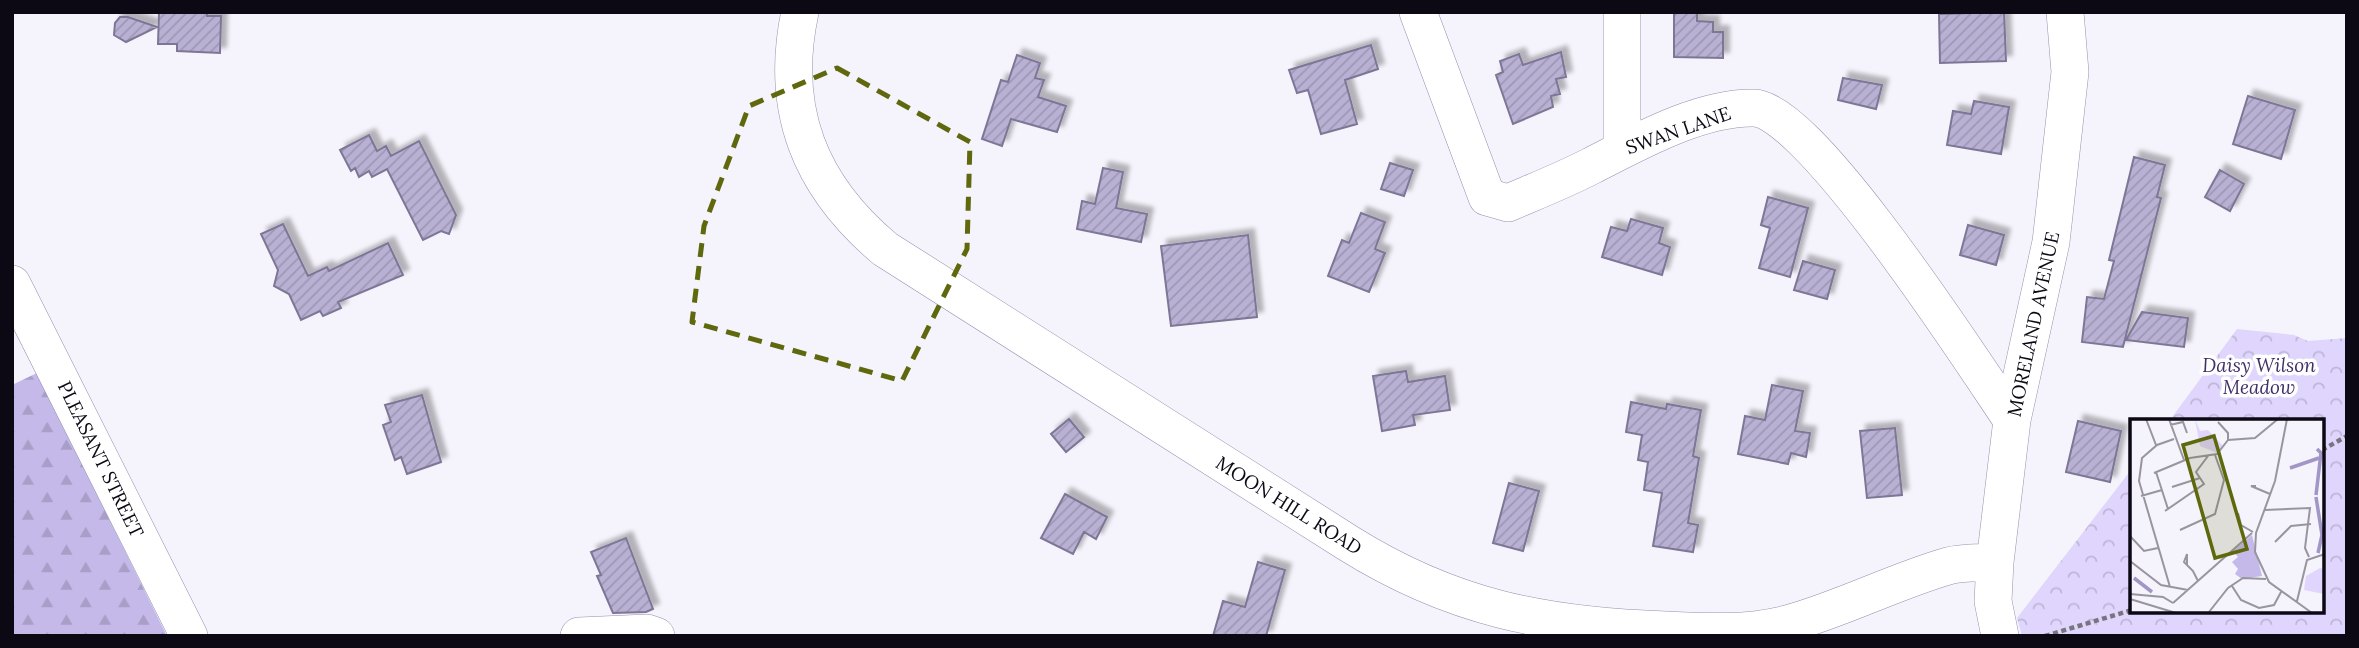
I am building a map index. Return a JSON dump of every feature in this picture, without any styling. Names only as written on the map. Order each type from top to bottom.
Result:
[{"type":"street","name":"MOON HILL ROAD","points":[[800,12],[793,63],[800,125],[820,176],[836,201],[860,229],[885,249],[1325,528],[1415,580],[1464,600],[1528,617],[1580,625],[1745,632],[1790,623],[1950,565],[1995,562]]},
{"type":"street","name":"SWAN LANE","points":[[1418,12],[1487,197],[1508,203],[1592,166],[1622,148],[1724,110],[1758,108],[1786,122],[1815,151],[1920,284],[2012,420]]},
{"type":"street","points":[[1622,12],[1622,148]]},
{"type":"street","name":"MORELAND AVENUE","points":[[2000,636],[1993,600],[1995,562],[2012,420],[2051,242],[2070,72],[2065,12]]},
{"type":"street","name":"PLEASANT STREET","points":[[12,284],[189,636]]},
{"type":"street","points":[[579,636],[647,633],[656,636]]},
{"type":"path","points":[[2324,449],[2347,436]]},
{"type":"path","points":[[2045,636],[2130,611]]},
{"type":"highlighted area","points":[[837,68],[970,142],[967,249],[902,381],[692,322],[704,226],[749,106]]},
{"type":"green space","name":"Daisy Wilson Meadow","points":[[2237,329],[2294,335],[2308,341],[2347,338],[2347,636],[2022,636],[2017,618],[2130,471],[2130,613],[2324,613],[2324,419],[2171,419]]},
{"type":"green space","points":[[37,373],[167,636],[12,636],[12,385]]},
{"type":"building","points":[[159,12],[207,12],[207,16],[221,16],[220,53],[177,51],[177,44],[158,44]]},
{"type":"building","points":[[1674,12],[1697,12],[1697,21],[1713,22],[1713,32],[1723,32],[1723,58],[1674,57]]},
{"type":"building","points":[[2004,12],[2006,61],[1940,63],[1939,14]]},
{"type":"building","points":[[120,17],[157,27],[126,42],[114,35],[115,23]]},
{"type":"building","points":[[1371,45],[1378,69],[1345,80],[1357,124],[1321,134],[1308,90],[1297,93],[1289,70]]},
{"type":"building","points":[[1561,52],[1566,77],[1556,79],[1560,94],[1551,96],[1553,107],[1513,124],[1496,75],[1503,72],[1500,61],[1519,54],[1523,65]]},
{"type":"building","points":[[1017,55],[1040,63],[1035,78],[1044,80],[1038,97],[1066,106],[1057,132],[1011,119],[1002,146],[982,139],[1001,80],[1008,82]]},
{"type":"building","points":[[1843,78],[1882,85],[1876,109],[1838,100]]},
{"type":"building","points":[[2248,96],[2295,110],[2281,159],[2233,144]]},
{"type":"building","points":[[1974,101],[2009,107],[2001,154],[1947,145],[1953,111],[1971,114]]},
{"type":"building","points":[[369,135],[377,151],[386,146],[391,156],[419,141],[456,215],[449,234],[441,231],[423,240],[387,169],[372,177],[369,171],[359,177],[355,168],[351,171],[340,150]]},
{"type":"building","points":[[2134,157],[2165,165],[2157,197],[2161,198],[2123,347],[2082,342],[2087,297],[2104,299],[2114,261],[2109,260]]},
{"type":"building","points":[[1390,163],[1413,170],[1404,196],[1381,189]]},
{"type":"building","points":[[1103,168],[1123,172],[1116,208],[1147,214],[1141,242],[1077,229],[1082,201],[1095,204]]},
{"type":"building","points":[[2220,170],[2244,184],[2230,211],[2205,197]]},
{"type":"building","points":[[1768,197],[1808,208],[1790,277],[1759,268],[1770,228],[1761,225]]},
{"type":"building","points":[[1361,213],[1385,222],[1375,249],[1385,253],[1369,292],[1328,276],[1342,240],[1349,243]]},
{"type":"building","points":[[1631,219],[1663,228],[1659,243],[1670,247],[1662,275],[1602,257],[1611,227],[1627,231]]},
{"type":"building","points":[[283,224],[308,276],[327,267],[329,271],[388,243],[403,275],[338,302],[341,308],[323,316],[320,311],[301,320],[289,294],[274,286],[278,270],[261,234]]},
{"type":"building","points":[[1968,225],[2004,235],[1996,265],[1960,255]]},
{"type":"building","points":[[1248,235],[1257,317],[1171,326],[1161,246]]},
{"type":"building","points":[[1803,261],[1835,270],[1827,299],[1794,290]]},
{"type":"building","points":[[2142,312],[2188,318],[2184,347],[2126,340]]},
{"type":"building","points":[[1406,371],[1408,382],[1445,376],[1450,410],[1413,415],[1415,425],[1382,431],[1373,376]]},
{"type":"building","points":[[1772,385],[1803,391],[1795,431],[1810,433],[1806,457],[1791,453],[1788,464],[1738,454],[1745,416],[1765,420]]},
{"type":"building","points":[[422,395],[441,462],[407,474],[401,457],[395,460],[383,425],[391,422],[385,405]]},
{"type":"building","points":[[1631,402],[1666,409],[1667,404],[1701,410],[1693,456],[1699,458],[1688,523],[1698,525],[1693,552],[1653,546],[1662,493],[1644,490],[1648,462],[1638,460],[1642,435],[1626,432]]},
{"type":"building","points":[[1069,419],[1084,437],[1066,452],[1051,434]]},
{"type":"building","points":[[2078,421],[2121,431],[2110,482],[2066,472]]},
{"type":"building","points":[[1895,428],[1902,495],[1867,498],[1860,431]]},
{"type":"building","points":[[1509,483],[1539,491],[1523,551],[1493,543]]},
{"type":"building","points":[[1065,494],[1107,517],[1096,539],[1084,532],[1073,554],[1041,538]]},
{"type":"building","points":[[626,538],[653,609],[646,612],[613,613],[597,576],[601,575],[591,552]]},
{"type":"building","points":[[1258,562],[1285,570],[1266,636],[1213,636],[1223,601],[1245,607]]}]
